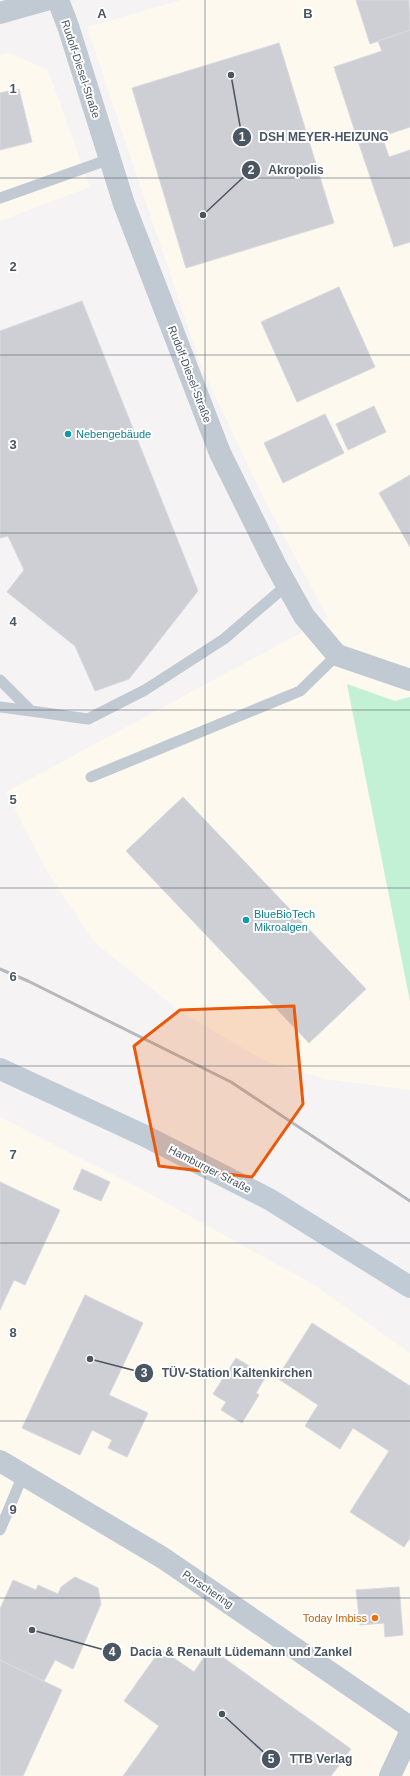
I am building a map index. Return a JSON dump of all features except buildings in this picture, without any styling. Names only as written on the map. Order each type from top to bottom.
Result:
[{"type":"main road","name":"Hamburger Straße","points":[[0,1069],[143,1135],[269,1199],[410,1286]]},
{"type":"street","points":[[0,13],[46,0]]},
{"type":"street","name":"Rudolf-Diesel-Straße","points":[[58,0],[68,26],[124,204],[220,453],[287,586],[304,616],[337,655]]},
{"type":"street","points":[[337,655],[410,680]]},
{"type":"street","name":"Porschering","points":[[0,1461],[163,1558],[410,1727]]},
{"type":"street","points":[[390,1776],[410,1733]]},
{"type":"lane","points":[[0,198],[110,159]]},
{"type":"lane","points":[[0,707],[88,719],[145,690],[224,639],[287,586]]},
{"type":"lane","points":[[91,777],[300,691],[337,655]]},
{"type":"lane","points":[[0,680],[31,711]]},
{"type":"lane","points":[[0,1530],[23,1475]]},
{"type":"highlighted area","points":[[294,1006],[303,1104],[252,1177],[159,1166],[134,1046],[180,1010]]},
{"type":"shaded area","points":[[181,0],[410,0],[410,697],[395,701],[347,685],[410,1001],[410,1090],[325,1079],[265,1061],[181,1012],[94,942],[45,868],[6,792],[328,618],[263,497],[201,366],[87,27]]},
{"type":"shaded area","points":[[9,53],[48,70],[90,187],[0,221],[0,55]]},
{"type":"shaded area","points":[[0,1117],[143,1190],[316,1286],[410,1353],[410,1776],[0,1776]]},
{"type":"green space","points":[[347,684],[395,701],[410,697],[410,1001]]},
{"type":"railway","points":[[0,969],[28,981],[231,1082],[410,1201]]},
{"type":"place","name":"DSH MEYER-HEIZUNG","points":[[231,75]]},
{"type":"place","name":"Akropolis","points":[[203,215]]},
{"type":"place","name":"Nebengebäude","points":[[68,434]]},
{"type":"place","name":"BlueBioTech Mikroalgen","points":[[246,920]]},
{"type":"place","name":"TÜV-Station Kaltenkirchen","points":[[90,1359]]},
{"type":"place","name":"Today Imbiss","points":[[375,1618]]},
{"type":"place","name":"Dacia & Renault Lüdemann und Zankel","points":[[32,1630]]},
{"type":"place","name":"TTB Verlag","points":[[222,1714]]}]
